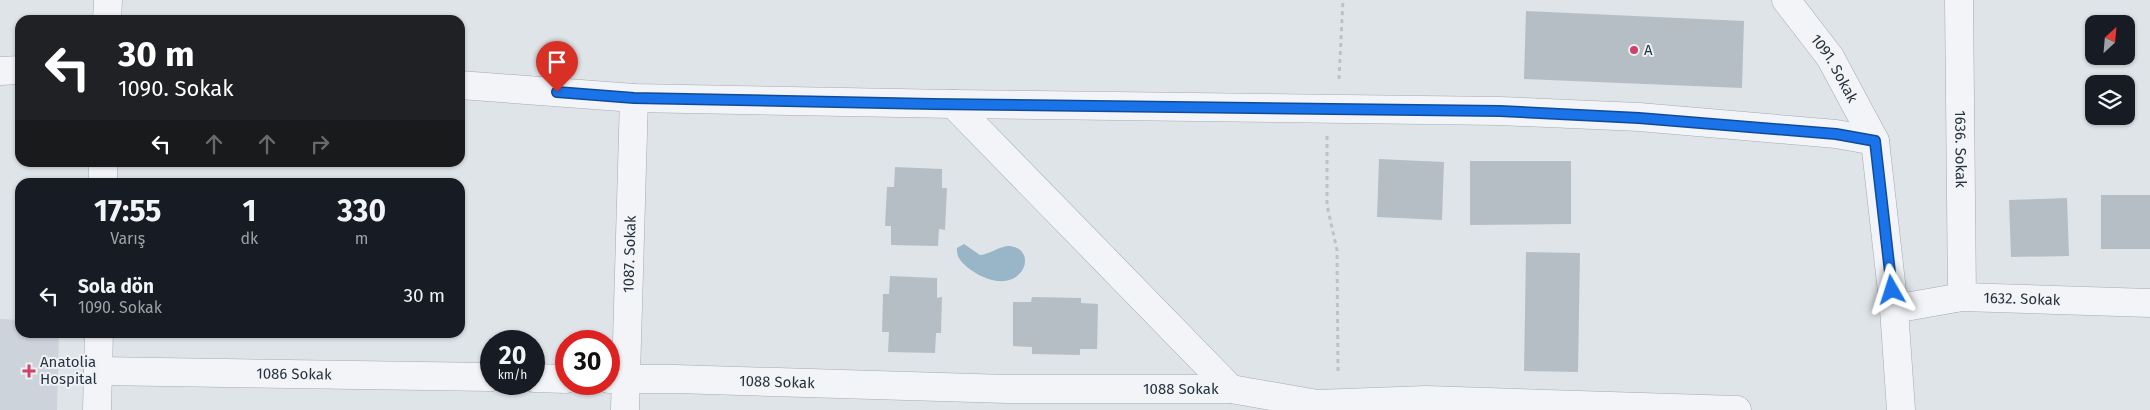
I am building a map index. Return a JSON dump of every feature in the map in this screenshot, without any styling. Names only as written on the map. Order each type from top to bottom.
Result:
[{"type":"street","points":[[107,15],[108,0]]},
{"type":"street","name":"1091. Sokak","points":[[1786,0],[1830,57],[1875,141]]},
{"type":"street","name":"1636. Sokak","points":[[1959,0],[1962,297]]},
{"type":"street","points":[[0,70],[15,70]]},
{"type":"street","points":[[465,85],[634,98],[1500,111],[1639,118],[1836,134],[1875,141],[1894,309],[1901,410]]},
{"type":"street","name":"1087. Sokak","points":[[620,330],[634,98]]},
{"type":"street","points":[[953,104],[1231,389]]},
{"type":"street","name":"1632. Sokak","points":[[1894,309],[1962,297],[2150,303]]},
{"type":"street","points":[[97,410],[99,338]]},
{"type":"street","name":"1086 Sokak","points":[[98,371],[480,378]]},
{"type":"street","name":"1088 Sokak","points":[[620,379],[1007,389],[1231,389],[1324,406],[1426,400],[1737,410]]},
{"type":"street","name":"1087. Sokak","points":[[620,391],[625,410]]},
{"type":"path","points":[[1324,406],[1337,250],[1328,205],[1327,137],[1337,108],[1343,0]]},
{"type":"shaded area","name":"Anatolia Hospital","points":[[0,319],[15,320],[15,338],[59,338],[57,410],[0,410]]},
{"type":"water","points":[[964,244],[980,255],[1010,246],[1020,250],[1024,256],[1025,264],[1021,272],[1013,278],[1002,281],[988,279],[971,270],[961,260],[957,248]]},
{"type":"building","name":"A","points":[[1526,11],[1744,21],[1742,88],[1524,79]]},
{"type":"building","points":[[1379,159],[1444,162],[1442,220],[1377,217]]},
{"type":"building","points":[[1470,161],[1571,161],[1571,224],[1470,225]]},
{"type":"building","points":[[895,167],[942,169],[942,188],[947,188],[945,230],[939,229],[938,246],[891,245],[891,226],[885,226],[887,187],[894,187]]},
{"type":"building","points":[[2101,195],[2150,195],[2150,249],[2101,249]]},
{"type":"building","points":[[2067,198],[2069,256],[2011,257],[2009,200]]},
{"type":"building","points":[[1526,252],[1580,253],[1578,372],[1524,371]]},
{"type":"building","points":[[890,276],[937,278],[937,298],[942,297],[941,333],[936,333],[935,353],[888,352],[889,332],[882,332],[883,294],[889,294]]},
{"type":"building","points":[[1032,297],[1081,298],[1081,303],[1098,304],[1097,349],[1080,349],[1080,355],[1032,354],[1032,347],[1013,346],[1013,302],[1031,302]]},
{"type":"place","name":"A","points":[[1634,50]]},
{"type":"place","name":"Anatolia Hospital","points":[[29,371]]},
{"type":"route","points":[[557,92],[634,98],[933,104],[1500,111],[1639,118],[1836,134],[1875,141],[1892,290]]}]
